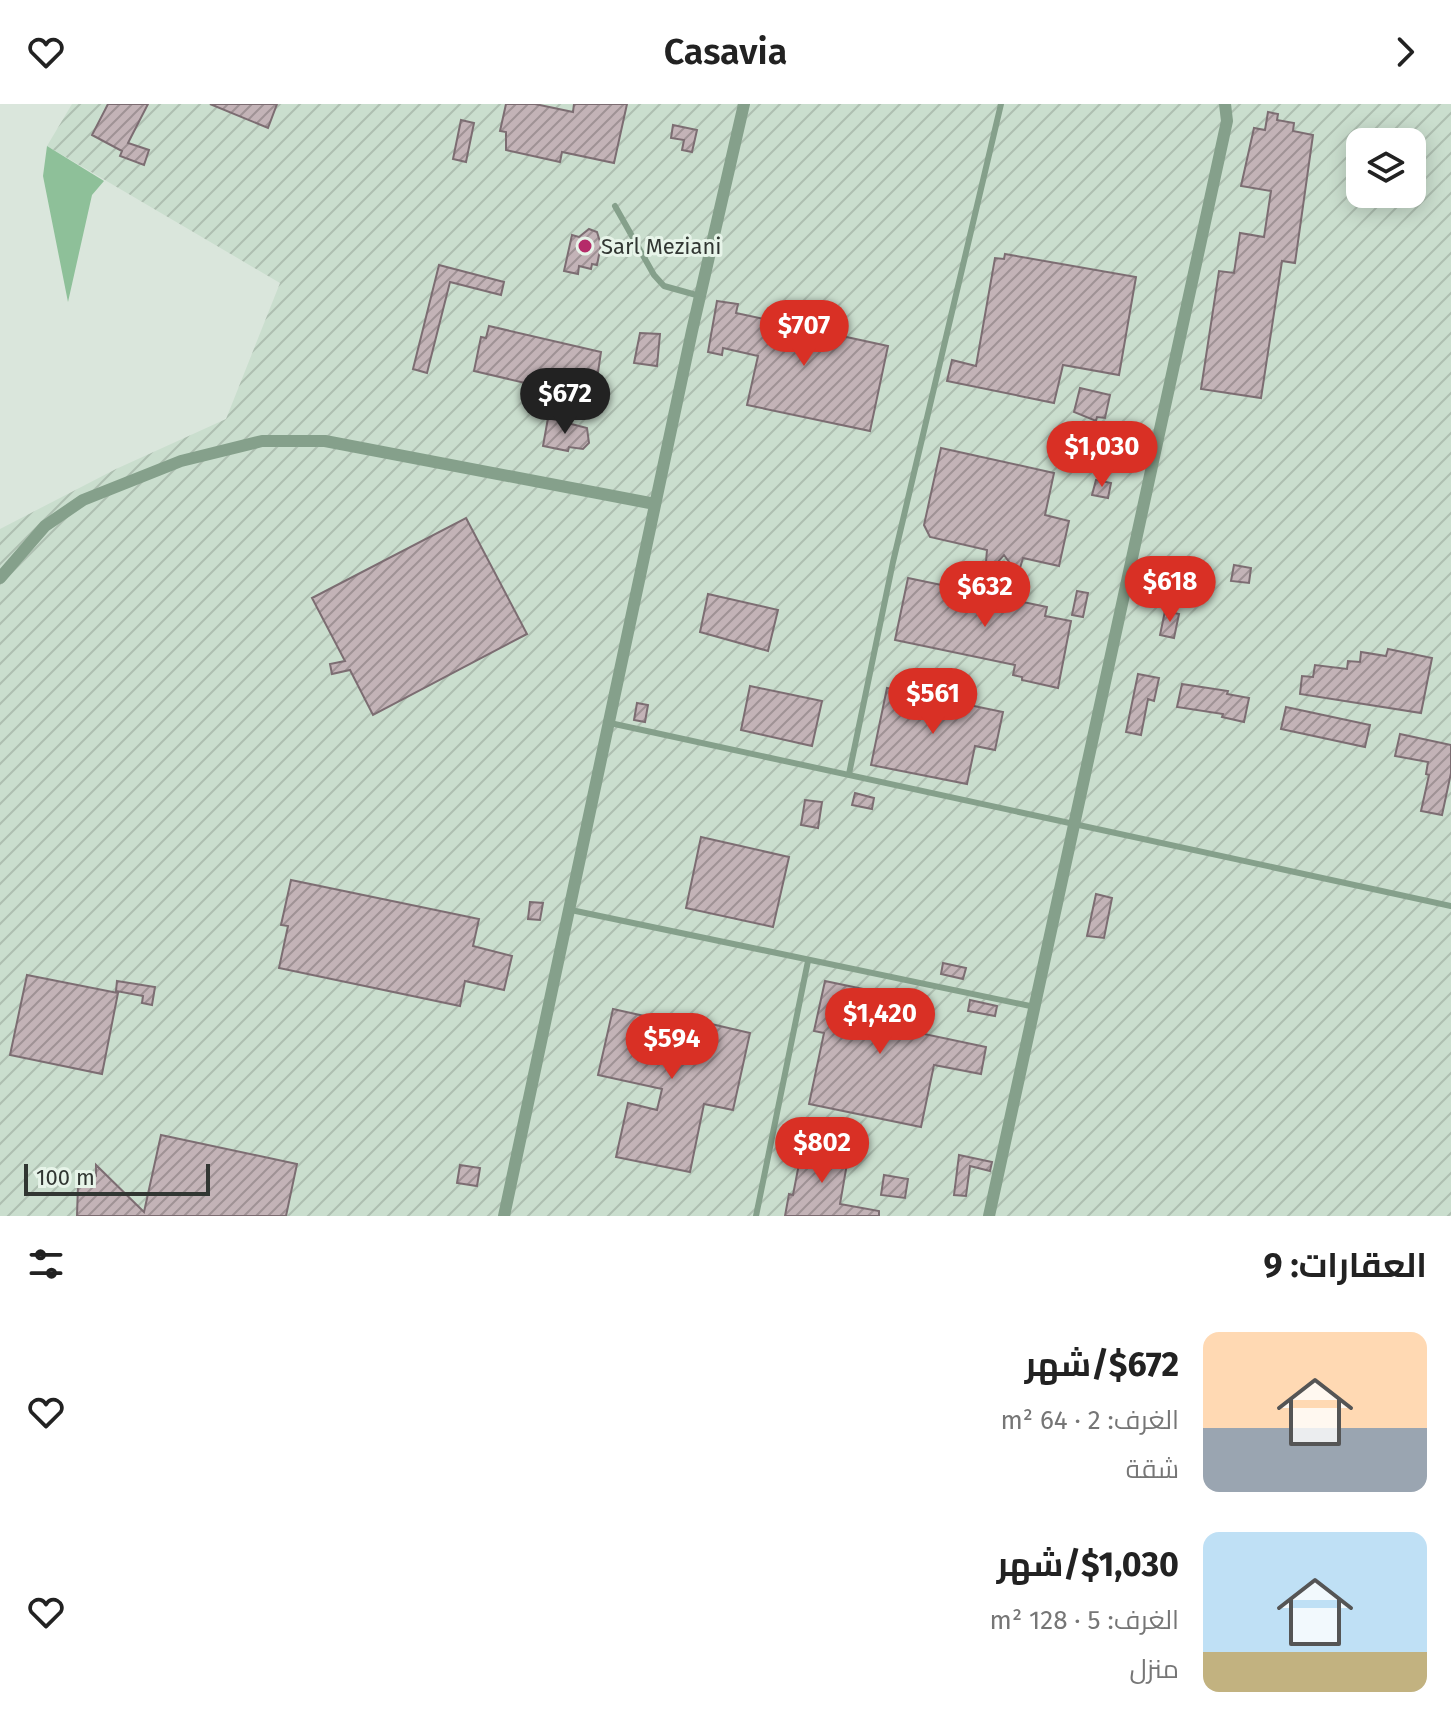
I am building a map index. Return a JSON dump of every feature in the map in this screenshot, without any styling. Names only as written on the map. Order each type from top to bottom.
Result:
[{"type":"street","points":[[504,1216],[655,504],[744,104]]},
{"type":"street","points":[[989,1216],[1227,121],[1225,104]]},
{"type":"street","points":[[0,578],[45,526],[83,500],[181,461],[262,441],[325,441],[655,504]]},
{"type":"lane","points":[[849,774],[893,562],[1001,104]]},
{"type":"lane","points":[[615,206],[654,275],[664,286],[700,296]]},
{"type":"lane","points":[[610,723],[1451,906]]},
{"type":"lane","points":[[571,910],[1035,1007]]},
{"type":"lane","points":[[756,1216],[808,961]]},
{"type":"shaded area","points":[[72,104],[1451,104],[1451,1216],[0,1216],[0,529],[116,469],[226,419],[280,283],[47,146]]},
{"type":"green space","points":[[47,146],[104,181],[92,195],[68,302],[43,176]]},
{"type":"building","points":[[108,104],[148,104],[128,143],[149,150],[144,165],[120,156],[122,151],[92,135]]},
{"type":"building","points":[[210,104],[277,104],[268,128]]},
{"type":"building","points":[[506,104],[535,104],[573,112],[574,104],[627,104],[614,163],[562,152],[560,162],[506,150],[506,132],[500,131]]},
{"type":"building","points":[[1268,112],[1278,114],[1277,120],[1294,123],[1293,131],[1313,135],[1295,263],[1282,261],[1261,398],[1201,389],[1219,271],[1234,273],[1240,233],[1264,237],[1271,191],[1241,186],[1254,128],[1265,130]]},
{"type":"building","points":[[461,120],[474,123],[466,162],[453,159]]},
{"type":"building","points":[[673,125],[697,130],[692,152],[682,150],[684,140],[671,138]]},
{"type":"building","points":[[589,229],[597,232],[601,245],[597,265],[592,264],[591,269],[579,266],[578,274],[564,271],[572,235],[579,237]]},
{"type":"building","points":[[1005,254],[1136,277],[1119,375],[1063,365],[1054,403],[947,381],[952,360],[976,366],[995,258],[1004,259]]},
{"type":"building","points":[[439,265],[504,282],[501,295],[450,282],[427,373],[413,369]]},
{"type":"building","points":[[717,301],[738,304],[736,313],[888,346],[870,431],[747,405],[758,356],[723,348],[722,355],[708,352]]},
{"type":"building","points":[[489,326],[601,352],[594,399],[474,371],[481,337],[486,338]]},
{"type":"building","points":[[640,333],[660,334],[657,366],[634,363]]},
{"type":"building","points":[[1080,388],[1110,395],[1105,418],[1097,417],[1096,421],[1074,412]]},
{"type":"building","points":[[548,418],[587,428],[589,443],[583,449],[569,447],[568,451],[543,446]]},
{"type":"building","points":[[941,448],[1054,473],[1045,515],[1069,521],[1059,566],[1023,558],[1020,568],[1015,570],[1004,555],[990,566],[986,562],[987,550],[930,537],[924,525]]},
{"type":"building","points":[[1096,480],[1111,483],[1108,498],[1092,495]]},
{"type":"building","points":[[466,518],[527,634],[373,715],[350,670],[332,674],[330,664],[345,661],[312,598]]},
{"type":"building","points":[[1234,565],[1251,568],[1249,583],[1231,581]]},
{"type":"building","points":[[908,578],[1047,607],[1045,616],[1071,621],[1058,688],[1022,680],[1022,677],[1013,675],[1015,665],[895,640]]},
{"type":"building","points":[[1077,591],[1088,593],[1083,617],[1072,615]]},
{"type":"building","points":[[708,594],[778,610],[768,651],[700,632]]},
{"type":"building","points":[[1165,611],[1179,614],[1174,638],[1160,635]]},
{"type":"building","points":[[1388,649],[1432,658],[1421,713],[1300,694],[1302,676],[1313,677],[1315,665],[1347,669],[1348,661],[1360,662],[1361,652],[1386,656]]},
{"type":"building","points":[[1138,674],[1159,678],[1154,701],[1148,699],[1141,735],[1126,732]]},
{"type":"building","points":[[1182,684],[1228,691],[1227,694],[1249,698],[1244,722],[1222,717],[1223,714],[1177,707]]},
{"type":"building","points":[[750,686],[822,701],[812,746],[741,730]]},
{"type":"building","points":[[887,688],[1003,712],[995,750],[975,746],[967,784],[871,765]]},
{"type":"building","points":[[637,703],[648,705],[645,722],[634,720]]},
{"type":"building","points":[[1286,707],[1370,725],[1365,747],[1281,729]]},
{"type":"building","points":[[1400,734],[1451,745],[1451,773],[1442,815],[1421,811],[1429,775],[1426,774],[1428,762],[1395,756]]},
{"type":"building","points":[[855,793],[874,798],[872,809],[852,805]]},
{"type":"building","points":[[805,800],[822,802],[818,828],[801,825]]},
{"type":"building","points":[[701,837],[789,857],[773,927],[686,908]]},
{"type":"building","points":[[291,880],[479,919],[473,946],[512,956],[504,990],[465,981],[460,1006],[279,968],[288,926],[281,925]]},
{"type":"building","points":[[1096,894],[1112,898],[1104,938],[1087,936]]},
{"type":"building","points":[[530,902],[543,903],[540,920],[528,919]]},
{"type":"building","points":[[943,963],[966,968],[963,979],[941,974]]},
{"type":"building","points":[[27,975],[118,993],[102,1074],[10,1055]]},
{"type":"building","points":[[117,981],[155,987],[152,1005],[142,1003],[143,996],[116,991]]},
{"type":"building","points":[[825,981],[916,1000],[910,1031],[986,1047],[981,1074],[934,1065],[921,1127],[809,1104],[824,1033],[814,1031]]},
{"type":"building","points":[[970,1000],[997,1006],[995,1016],[968,1011]]},
{"type":"building","points":[[613,1009],[676,1023],[677,1016],[750,1033],[733,1110],[704,1104],[690,1172],[616,1157],[628,1103],[657,1110],[662,1089],[598,1075]]},
{"type":"building","points":[[161,1135],[297,1164],[286,1216],[77,1216],[78,1185],[86,1185],[96,1176],[96,1165],[144,1212]]},
{"type":"building","points":[[803,1143],[849,1152],[840,1204],[879,1211],[879,1216],[785,1216],[789,1194],[793,1195]]},
{"type":"building","points":[[959,1155],[992,1162],[990,1171],[970,1166],[966,1196],[954,1195]]},
{"type":"building","points":[[460,1165],[480,1168],[477,1186],[457,1183]]},
{"type":"building","points":[[884,1175],[908,1179],[905,1198],[881,1195]]},
{"type":"place","name":"Sarl Meziani","points":[[585,246]]}]
